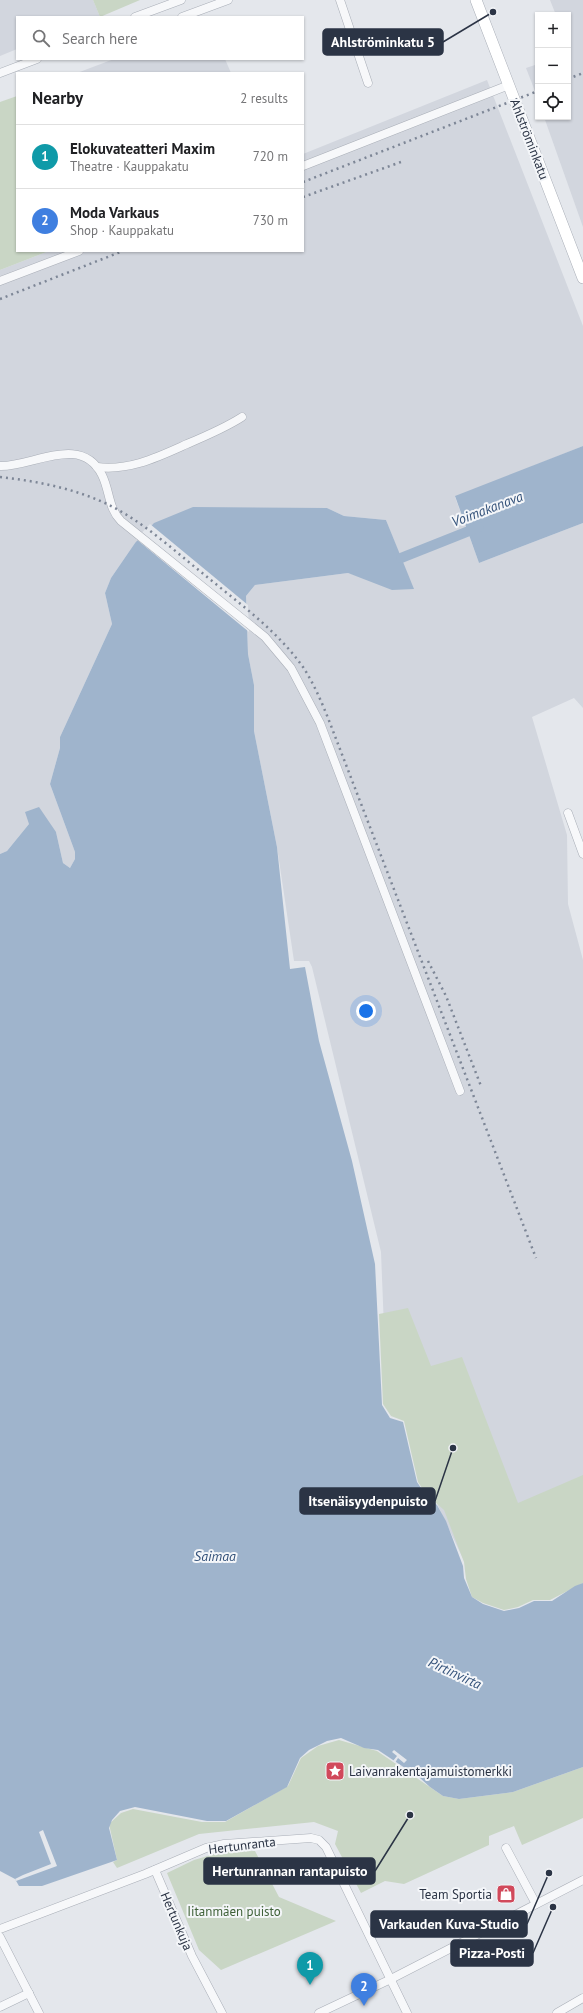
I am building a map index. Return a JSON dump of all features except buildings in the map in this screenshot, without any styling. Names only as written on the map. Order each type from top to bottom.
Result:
[{"type":"street","points":[[138,16],[181,0]]},
{"type":"street","points":[[185,16],[228,0]]},
{"type":"street","points":[[340,0],[368,83]]},
{"type":"street","name":"Ahlströminkatu","points":[[476,0],[583,278]]},
{"type":"street","points":[[0,73],[34,60]]},
{"type":"street","points":[[304,166],[509,85]]},
{"type":"street","points":[[0,281],[76,252]]},
{"type":"street","points":[[97,467],[111,469],[149,461],[226,427],[242,417]]},
{"type":"street","points":[[0,466],[61,454],[77,455],[88,460],[97,467],[103,476],[114,514],[265,638],[291,668],[320,723],[460,1091]]},
{"type":"street","points":[[568,813],[583,854]]},
{"type":"street","name":"Hertunranta","points":[[0,1929],[155,1870],[192,1853],[224,1844],[312,1838],[320,1840],[326,1847],[391,1979]]},
{"type":"street","points":[[506,1848],[536,1904]]},
{"type":"street","name":"Hertunkuja","points":[[155,1870],[192,1956],[222,2013]]},
{"type":"street","points":[[319,2013],[391,1979],[583,1880]]},
{"type":"street","points":[[0,1937],[39,2013]]},
{"type":"street","points":[[391,1979],[407,2013]]},
{"type":"street","points":[[0,2007],[29,1993]]},
{"type":"street","points":[[557,2013],[583,1998]]},
{"type":"shaded area","points":[[0,0],[93,0],[100,16],[16,16],[16,49],[0,56]]},
{"type":"shaded area","points":[[550,0],[583,0],[583,227],[545,120],[571,120],[571,12],[555,12]]},
{"type":"shaded area","points":[[111,60],[225,60],[231,72],[80,72]]},
{"type":"shaded area","points":[[535,65],[535,91],[526,68]]},
{"type":"shaded area","points":[[487,80],[583,326],[583,446],[455,497],[479,563],[583,523],[583,708],[574,698],[532,717],[567,835],[568,904],[583,960],[583,1577],[474,1582],[415,1457],[406,1419],[387,1404],[381,1252],[312,967],[309,961],[294,961],[277,847],[254,731],[254,685],[248,654],[246,596],[255,585],[348,573],[370,580],[413,589],[386,520],[344,516],[327,508],[135,543],[111,578],[105,593],[112,624],[60,737],[60,748],[50,784],[75,852],[75,859],[70,868],[63,863],[56,832],[29,824],[7,851],[0,854],[0,270],[46,252],[304,252],[304,154]]},
{"type":"green space","points":[[93,0],[140,0],[102,16],[100,16]]},
{"type":"green space","points":[[16,96],[16,252],[46,252],[0,270],[0,102]]},
{"type":"green space","points":[[408,1308],[431,1366],[462,1357],[518,1503],[583,1475],[583,1583],[550,1600],[533,1600],[518,1607],[504,1610],[483,1603],[472,1597],[466,1579],[464,1562],[444,1510],[426,1494],[418,1482],[404,1421],[391,1416],[383,1404],[379,1314]]},
{"type":"green space","points":[[339,1740],[377,1751],[443,1796],[459,1799],[513,1792],[583,1767],[583,1818],[522,1845],[514,1826],[489,1836],[489,1845],[404,1884],[385,1881],[361,1893],[335,1844],[338,1831],[314,1822],[199,1834],[117,1868],[113,1862],[117,1860],[109,1824],[121,1813],[133,1809],[202,1822],[225,1822],[288,1786],[301,1758],[318,1746]]},
{"type":"green space","name":"Iitanmäen puisto","points":[[255,1851],[279,1897],[336,1921],[221,1970],[199,1950],[167,1873],[194,1860],[221,1852]]},
{"type":"water","points":[[583,446],[583,523],[479,563],[455,496]]},
{"type":"water","name":"Saimaa","points":[[193,507],[327,508],[344,516],[386,520],[414,589],[392,590],[348,573],[255,585],[246,596],[248,654],[254,685],[254,731],[277,847],[290,969],[305,967],[319,1041],[352,1161],[375,1264],[382,1405],[390,1418],[403,1422],[417,1482],[425,1494],[437,1505],[446,1521],[463,1566],[464,1578],[472,1597],[483,1604],[504,1611],[519,1608],[534,1601],[552,1601],[575,1586],[583,1583],[583,1767],[513,1792],[459,1799],[443,1796],[420,1778],[378,1750],[364,1748],[341,1738],[327,1741],[309,1750],[300,1758],[287,1787],[226,1821],[207,1821],[135,1807],[120,1811],[112,1820],[109,1828],[117,1860],[42,1886],[19,1886],[15,1879],[0,1871],[0,854],[7,851],[29,824],[25,812],[39,807],[56,832],[63,863],[70,868],[75,859],[75,852],[50,784],[60,748],[60,737],[112,624],[105,593],[111,578],[135,543],[154,523]]},
{"type":"pier","points":[[150,524],[248,605],[249,632],[136,539]]},
{"type":"pier","points":[[394,1750],[407,1760],[404,1763],[398,1758],[395,1763],[393,1761],[397,1756],[392,1752]]},
{"type":"pier","points":[[43,1830],[57,1866],[16,1881],[15,1879],[23,1875],[51,1864],[39,1832]]},
{"type":"waterway","name":"Voimakanava","points":[[401,558],[479,527]]},
{"type":"railway","points":[[571,78],[583,73]]},
{"type":"railway","points":[[304,182],[535,92]]},
{"type":"railway","points":[[304,197],[401,162]]},
{"type":"railway","points":[[0,299],[120,252]]},
{"type":"railway","points":[[0,477],[40,483],[80,493],[105,503],[131,518],[167,544],[255,616],[281,640],[303,667],[318,695],[330,724],[536,1258]]},
{"type":"railway","points":[[428,961],[446,996],[481,1086]]},
{"type":"place","name":"Ahlströminkatu 5","points":[[493,12]]},
{"type":"place","name":"Itsenäisyydenpuisto","points":[[453,1448]]},
{"type":"place","name":"Laivanrakentajamuistomerkki","points":[[335,1771]]},
{"type":"place","name":"Hertunrannan rantapuisto","points":[[410,1815]]},
{"type":"place","name":"Varkauden Kuva-Studio","points":[[549,1873]]},
{"type":"place","name":"Team Sportia","points":[[506,1894]]},
{"type":"place","name":"Pizza-Posti","points":[[553,1907]]},
{"type":"place","name":"Elokuvateatteri Maxim","points":[[310,1985]]},
{"type":"place","name":"Moda Varkaus","points":[[364,2006]]},
{"type":"water label","name":"Pirtinvirta","points":[[455,1673]]}]
